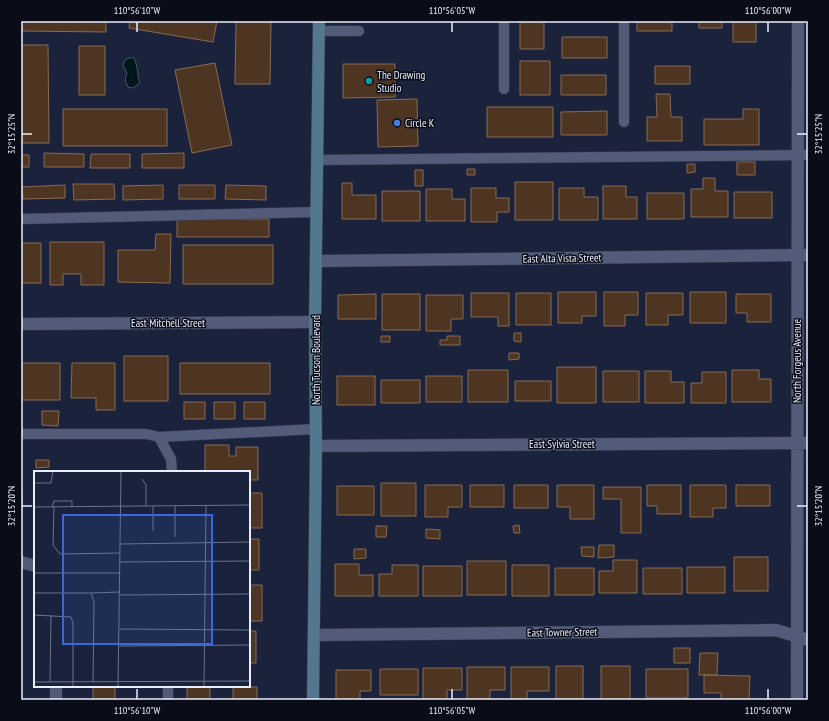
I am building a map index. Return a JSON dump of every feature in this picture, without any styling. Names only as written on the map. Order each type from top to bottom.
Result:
[{"type":"main road","name":"North Tucson Boulevard","points":[[313,700],[319,26]]},
{"type":"street","name":"North Forgeus Avenue","points":[[797,700],[802,638],[803,443],[803,154],[798,21]]},
{"type":"street","name":"East Alta Vista Street","points":[[317,261],[803,254]]},
{"type":"street","name":"East Mitchell Street","points":[[21,324],[316,322]]},
{"type":"street","name":"East Sylvia Street","points":[[316,446],[803,443]]},
{"type":"street","points":[[21,562],[34,566]]},
{"type":"street","name":"East Towner Street","points":[[314,635],[776,630],[802,638]]},
{"type":"street","points":[[56,687],[56,700]]},
{"type":"lane","points":[[504,21],[504,89]]},
{"type":"lane","points":[[624,21],[624,122]]},
{"type":"lane","points":[[319,26],[359,31]]},
{"type":"lane","points":[[318,160],[803,154]]},
{"type":"lane","points":[[21,219],[318,212]]},
{"type":"lane","points":[[21,434],[146,434],[159,437],[316,429]]},
{"type":"lane","points":[[159,437],[171,459],[172,471]]},
{"type":"lane","points":[[168,687],[168,700]]},
{"type":"water","points":[[134,58],[140,83],[133,88],[128,87],[125,80],[127,73],[123,65],[125,60]]},
{"type":"building","points":[[21,21],[106,21],[106,32],[21,31]]},
{"type":"building","points":[[130,21],[217,21],[213,42],[129,28]]},
{"type":"building","points":[[236,21],[271,21],[270,84],[235,84]]},
{"type":"building","points":[[520,21],[544,21],[544,49],[520,49]]},
{"type":"building","points":[[637,21],[672,21],[672,31],[637,31]]},
{"type":"building","points":[[699,21],[722,21],[722,28],[699,28]]},
{"type":"building","points":[[733,21],[756,21],[756,42],[733,42]]},
{"type":"building","points":[[562,37],[607,37],[607,58],[562,58]]},
{"type":"building","points":[[21,45],[48,45],[49,143],[21,143]]},
{"type":"building","points":[[79,46],[105,46],[105,95],[79,95]]},
{"type":"building","points":[[520,61],[550,61],[550,95],[520,95]]},
{"type":"building","points":[[215,63],[232,145],[192,153],[175,70]]},
{"type":"building","name":"The Drawing Studio","points":[[343,64],[395,64],[395,97],[343,98]]},
{"type":"building","points":[[655,66],[690,66],[690,84],[655,84]]},
{"type":"building","points":[[561,75],[606,75],[606,95],[561,95]]},
{"type":"building","points":[[656,94],[670,94],[671,117],[682,117],[682,141],[647,141],[647,117],[657,117]]},
{"type":"building","name":"Circle K","points":[[417,99],[418,146],[378,147],[377,100]]},
{"type":"building","points":[[487,107],[553,107],[553,137],[487,137]]},
{"type":"building","points":[[63,109],[167,109],[167,146],[63,146]]},
{"type":"building","points":[[743,109],[759,109],[759,145],[704,145],[704,119],[743,119]]},
{"type":"building","points":[[607,111],[607,135],[561,135],[561,112]]},
{"type":"building","points":[[44,153],[84,154],[84,167],[44,167]]},
{"type":"building","points":[[184,153],[184,168],[142,168],[142,154]]},
{"type":"building","points":[[91,154],[130,154],[130,168],[90,168]]},
{"type":"building","points":[[21,155],[29,155],[29,167],[21,167]]},
{"type":"building","points":[[737,162],[755,162],[755,175],[737,175]]},
{"type":"building","points":[[687,164],[695,164],[695,172],[687,173]]},
{"type":"building","points":[[467,169],[475,169],[475,175],[467,175]]},
{"type":"building","points":[[415,170],[423,170],[423,186],[415,186]]},
{"type":"building","points":[[703,178],[715,178],[715,191],[728,191],[728,217],[691,217],[691,189],[703,189]]},
{"type":"building","points":[[515,182],[553,182],[553,220],[515,220]]},
{"type":"building","points":[[342,183],[352,183],[352,195],[376,195],[376,219],[342,219]]},
{"type":"building","points":[[73,184],[114,184],[115,199],[74,200]]},
{"type":"building","points":[[65,185],[65,198],[23,199],[22,187]]},
{"type":"building","points":[[163,185],[163,199],[123,200],[123,186]]},
{"type":"building","points":[[179,185],[215,185],[215,199],[179,199]]},
{"type":"building","points":[[226,185],[266,186],[266,200],[225,199]]},
{"type":"building","points":[[603,186],[626,186],[626,197],[637,197],[637,219],[603,219]]},
{"type":"building","points":[[471,188],[496,188],[496,198],[509,198],[509,212],[497,212],[497,222],[471,222]]},
{"type":"building","points":[[559,188],[584,188],[584,197],[598,197],[598,220],[559,220]]},
{"type":"building","points":[[426,189],[452,189],[452,199],[465,199],[465,221],[426,221]]},
{"type":"building","points":[[382,191],[420,191],[420,221],[382,221]]},
{"type":"building","points":[[734,192],[772,192],[772,218],[734,218]]},
{"type":"building","points":[[647,193],[684,193],[684,219],[647,219]]},
{"type":"building","points":[[177,219],[269,219],[269,237],[177,237]]},
{"type":"building","points":[[156,234],[171,234],[170,283],[118,282],[118,250],[155,250]]},
{"type":"building","points":[[50,242],[104,242],[104,285],[81,285],[81,274],[63,274],[63,285],[50,285]]},
{"type":"building","points":[[21,243],[41,243],[41,283],[21,283]]},
{"type":"building","points":[[183,245],[273,245],[273,284],[183,284]]},
{"type":"building","points":[[558,292],[596,292],[596,316],[582,316],[582,323],[558,323]]},
{"type":"building","points":[[604,292],[638,292],[638,315],[625,315],[625,326],[604,326]]},
{"type":"building","points":[[690,292],[726,292],[726,323],[690,323]]},
{"type":"building","points":[[471,293],[509,293],[509,326],[498,326],[498,317],[471,317]]},
{"type":"building","points":[[516,293],[551,293],[551,325],[516,325]]},
{"type":"building","points":[[646,293],[683,293],[683,315],[668,315],[668,325],[646,325]]},
{"type":"building","points":[[376,294],[376,319],[338,319],[338,295]]},
{"type":"building","points":[[382,294],[420,294],[420,330],[382,330]]},
{"type":"building","points":[[736,294],[771,294],[771,322],[747,322],[747,313],[736,313]]},
{"type":"building","points":[[426,295],[463,295],[463,319],[451,319],[451,331],[426,331]]},
{"type":"building","points":[[514,333],[521,333],[521,342],[514,341]]},
{"type":"building","points":[[381,336],[390,336],[390,342],[381,342]]},
{"type":"building","points":[[447,336],[460,336],[460,345],[440,345],[440,340],[447,340]]},
{"type":"building","points":[[509,353],[519,353],[519,359],[509,360]]},
{"type":"building","points":[[124,356],[168,356],[168,401],[124,401]]},
{"type":"building","points":[[21,363],[60,363],[60,400],[21,400]]},
{"type":"building","points":[[72,363],[115,363],[115,410],[96,410],[96,398],[71,398]]},
{"type":"building","points":[[180,363],[270,363],[270,394],[180,394]]},
{"type":"building","points":[[557,367],[596,367],[596,403],[557,403]]},
{"type":"building","points":[[468,370],[508,370],[508,402],[468,402]]},
{"type":"building","points":[[732,370],[759,370],[759,379],[771,379],[771,402],[732,402]]},
{"type":"building","points":[[603,371],[639,371],[639,402],[603,402]]},
{"type":"building","points":[[645,371],[671,371],[671,382],[684,382],[684,403],[645,403]]},
{"type":"building","points":[[702,372],[726,372],[726,403],[691,403],[691,383],[702,383]]},
{"type":"building","points":[[337,376],[375,376],[375,405],[337,405]]},
{"type":"building","points":[[426,376],[462,376],[462,402],[426,402]]},
{"type":"building","points":[[381,380],[420,380],[420,403],[381,403]]},
{"type":"building","points":[[515,381],[551,381],[551,401],[515,401]]},
{"type":"building","points":[[184,402],[205,402],[205,419],[184,419]]},
{"type":"building","points":[[214,402],[235,402],[235,419],[214,419]]},
{"type":"building","points":[[244,402],[265,402],[265,419],[244,419]]},
{"type":"building","points":[[42,411],[59,411],[58,426],[42,425]]},
{"type":"building","points":[[205,445],[229,445],[229,456],[236,456],[236,447],[258,447],[258,480],[250,480],[250,471],[205,471]]},
{"type":"building","points":[[36,460],[49,460],[49,467],[36,468]]},
{"type":"building","points":[[381,483],[416,483],[416,516],[381,516]]},
{"type":"building","points":[[425,485],[462,485],[462,507],[448,507],[448,517],[425,517]]},
{"type":"building","points":[[470,485],[504,485],[504,507],[470,507]]},
{"type":"building","points":[[514,485],[548,485],[548,508],[514,508]]},
{"type":"building","points":[[557,485],[594,485],[594,519],[570,519],[570,507],[557,507]]},
{"type":"building","points":[[647,485],[681,485],[681,514],[657,514],[657,506],[647,506]]},
{"type":"building","points":[[690,485],[726,485],[726,508],[713,508],[713,517],[690,517]]},
{"type":"building","points":[[736,485],[770,485],[770,506],[736,506]]},
{"type":"building","points":[[337,486],[374,486],[374,515],[337,515]]},
{"type":"building","points":[[603,487],[641,487],[641,533],[621,533],[621,499],[603,499]]},
{"type":"building","points":[[22,490],[22,515],[21,515]]},
{"type":"building","points":[[250,493],[262,493],[262,528],[250,528]]},
{"type":"building","points":[[519,525],[520,533],[514,533],[513,526]]},
{"type":"building","points":[[376,526],[387,526],[386,537],[376,537]]},
{"type":"building","points":[[426,529],[440,530],[440,539],[426,538]]},
{"type":"building","points":[[250,539],[259,539],[259,570],[250,570]]},
{"type":"building","points":[[599,545],[614,545],[614,557],[598,558]]},
{"type":"building","points":[[581,547],[594,547],[594,557],[582,556]]},
{"type":"building","points":[[354,549],[366,549],[366,558],[354,559]]},
{"type":"building","points":[[734,557],[768,557],[768,591],[734,591]]},
{"type":"building","points":[[613,560],[637,560],[637,593],[599,593],[599,571],[613,571]]},
{"type":"building","points":[[467,561],[506,561],[506,595],[467,595]]},
{"type":"building","points":[[335,564],[359,564],[359,575],[373,575],[373,596],[335,596]]},
{"type":"building","points":[[392,565],[418,565],[418,596],[379,596],[379,574],[392,574]]},
{"type":"building","points":[[512,565],[549,565],[549,596],[512,596]]},
{"type":"building","points":[[423,566],[462,566],[462,596],[423,596]]},
{"type":"building","points":[[687,567],[725,567],[725,593],[687,593]]},
{"type":"building","points":[[555,568],[594,568],[594,595],[555,595]]},
{"type":"building","points":[[643,568],[682,568],[682,594],[643,594]]},
{"type":"building","points":[[250,585],[262,585],[262,621],[250,621]]},
{"type":"building","points":[[250,631],[256,631],[256,663],[250,663]]},
{"type":"building","points":[[674,648],[690,648],[690,663],[674,663]]},
{"type":"building","points":[[700,653],[718,653],[717,675],[699,675]]},
{"type":"building","points":[[556,666],[583,666],[583,699],[556,699]]},
{"type":"building","points":[[601,666],[630,666],[630,700],[601,700]]},
{"type":"building","points":[[467,667],[505,667],[505,690],[490,690],[490,699],[467,699]]},
{"type":"building","points":[[511,667],[549,667],[549,691],[527,691],[527,699],[511,699]]},
{"type":"building","points":[[423,668],[462,668],[462,690],[447,690],[447,700],[423,700]]},
{"type":"building","points":[[380,669],[418,669],[418,695],[380,695]]},
{"type":"building","points":[[646,669],[688,669],[688,698],[646,698]]},
{"type":"building","points":[[336,670],[371,670],[371,691],[360,691],[360,700],[336,700]]},
{"type":"building","points":[[704,675],[750,676],[749,700],[721,700],[721,693],[704,693]]},
{"type":"building","points":[[93,687],[115,687],[115,700],[93,700]]},
{"type":"building","points":[[187,687],[210,687],[210,700],[187,700]]},
{"type":"building","points":[[233,687],[257,687],[257,700],[233,700]]},
{"type":"place","name":"The Drawing Studio","points":[[369,81]]},
{"type":"place","name":"Circle K","points":[[397,123]]}]
